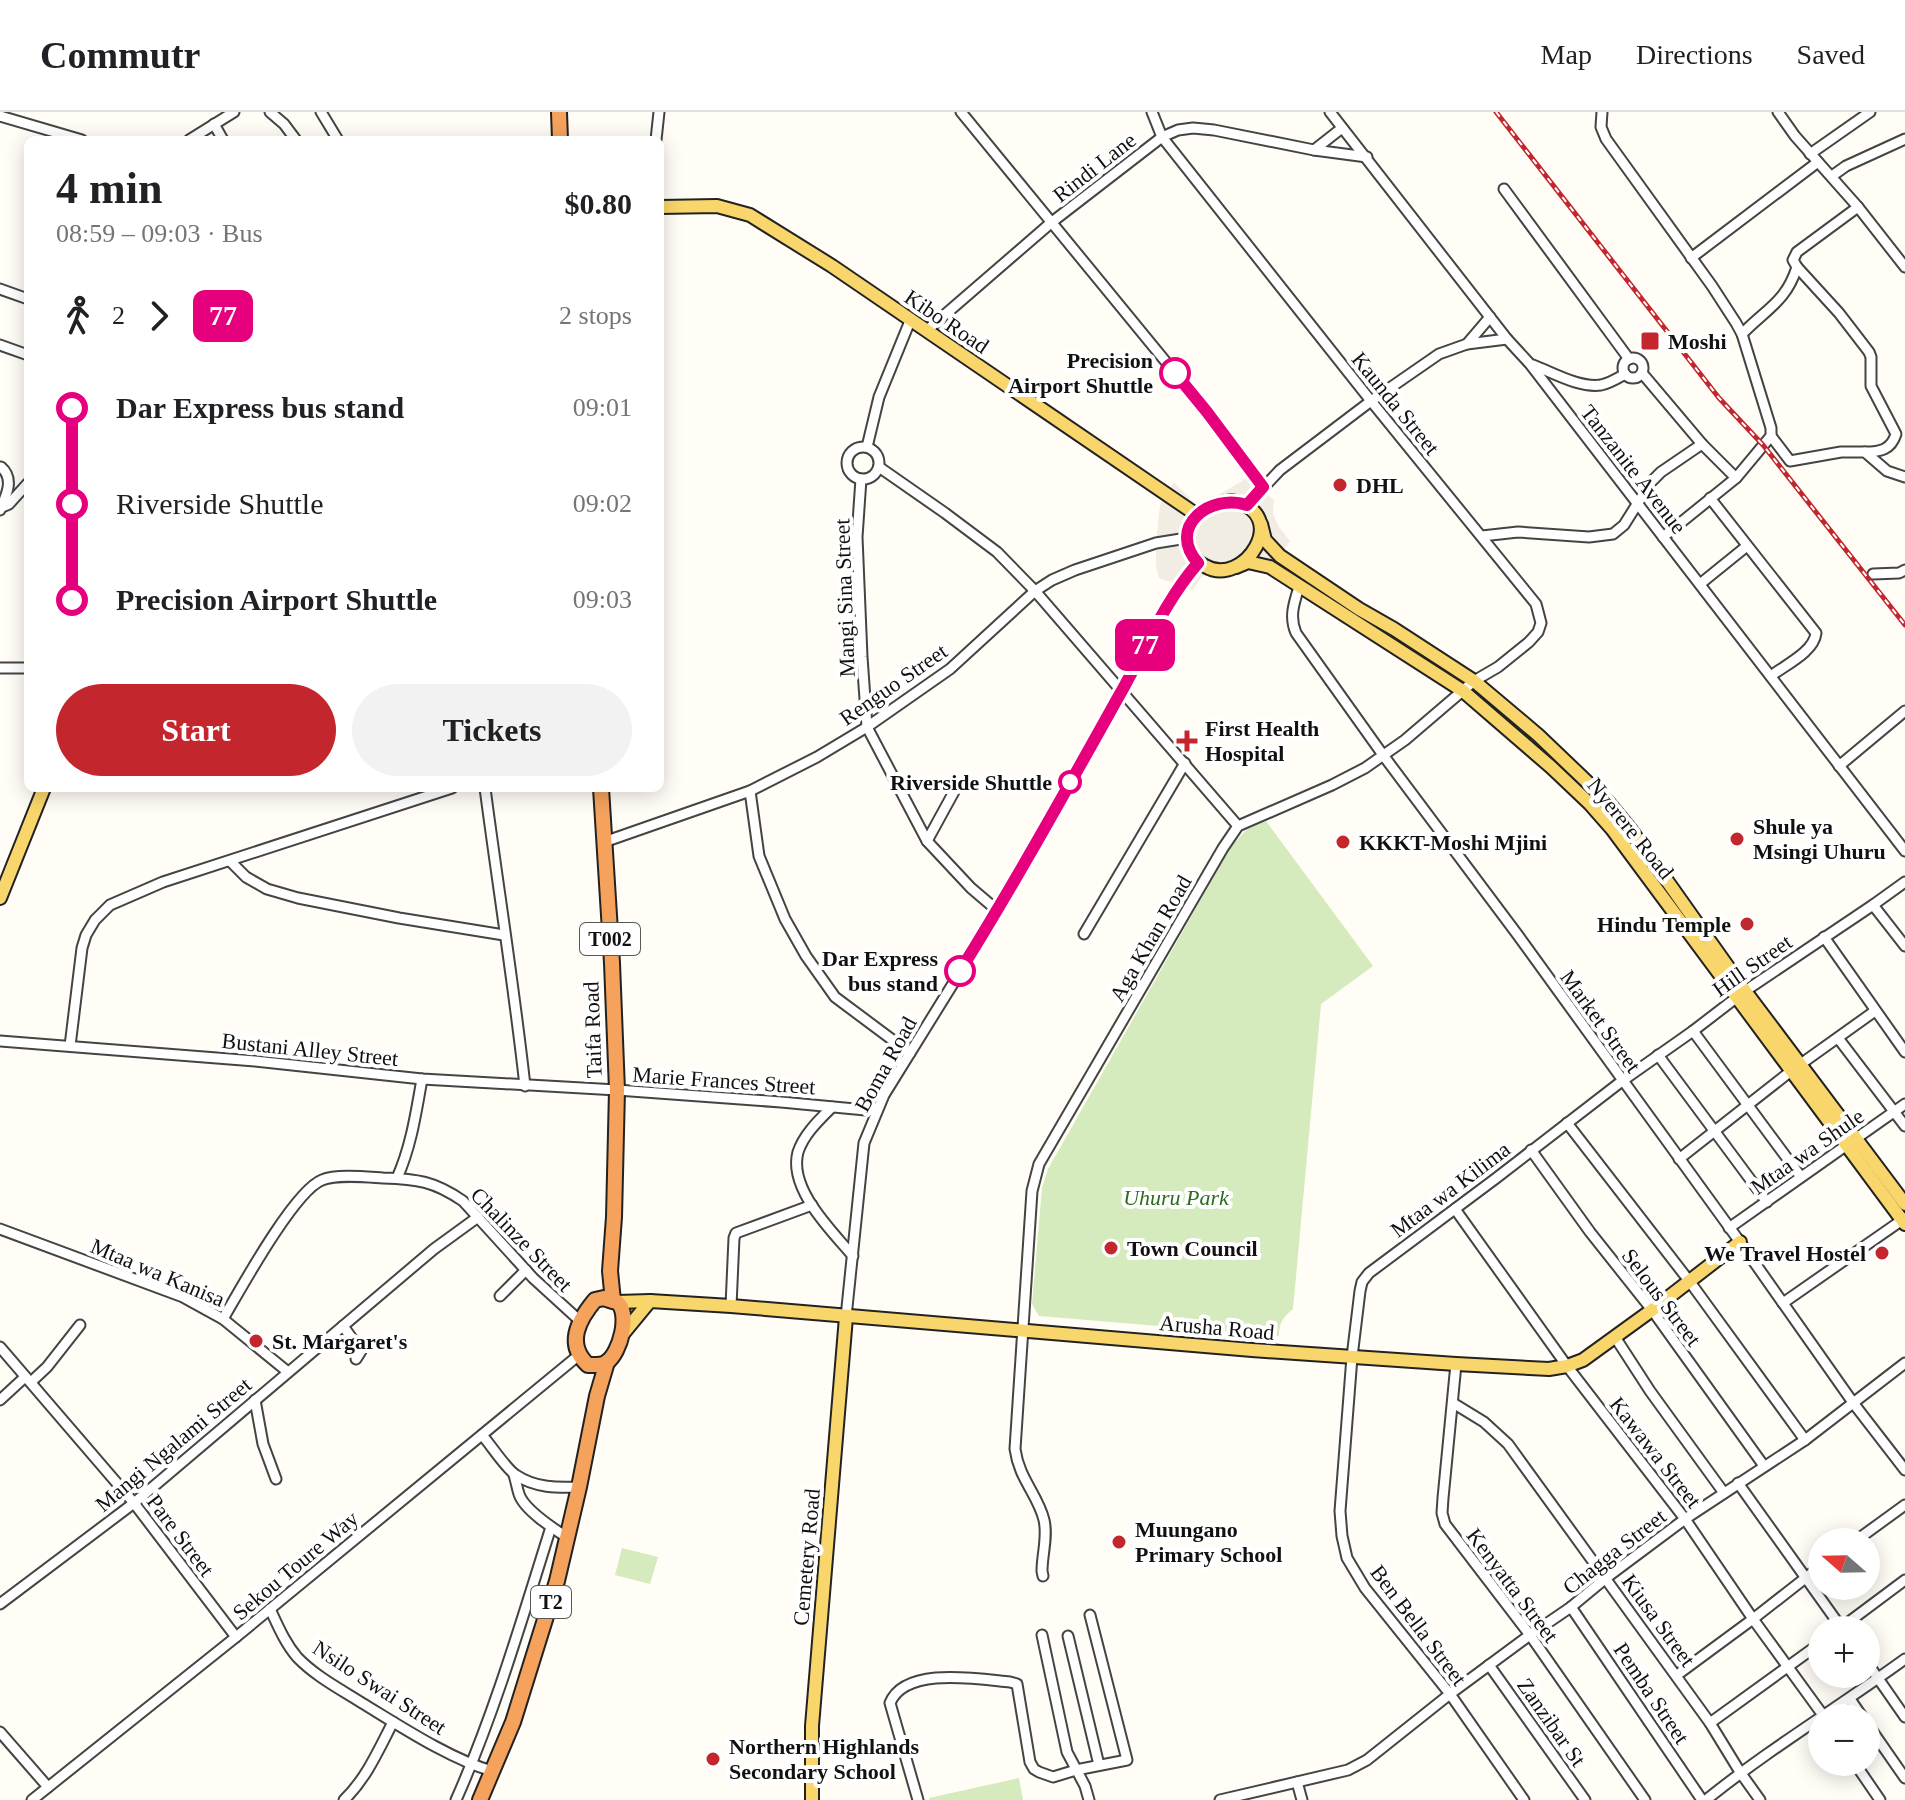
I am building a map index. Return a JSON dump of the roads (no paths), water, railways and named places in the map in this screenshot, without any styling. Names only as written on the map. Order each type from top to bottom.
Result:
[{"type":"highway","points":[[559,112],[560,136]]},
{"type":"highway","name":"Taifa Road","points":[[601,792],[617,1090],[610,1271],[615,1302]]},
{"type":"highway","name":"Taifa Road","points":[[595,1300],[610,1271]]},
{"type":"highway","points":[[579,1320],[595,1300],[604,1298],[615,1302],[623,1312],[622,1335]]},
{"type":"highway","name":"T2","points":[[579,1320],[576,1342],[597,1396]]},
{"type":"highway","name":"T2","points":[[480,1800],[528,1678],[568,1538],[597,1396],[607,1362],[622,1335]]},
{"type":"highway","points":[[584,1360],[598,1365],[607,1362]]},
{"type":"main road","name":"Kibo Road","points":[[664,207],[717,206],[750,215],[832,266],[1197,515]]},
{"type":"main road","points":[[1232,501],[1247,505],[1261,524],[1261,538],[1246,561],[1226,570],[1210,570],[1198,563],[1189,549],[1187,530],[1197,515],[1220,503],[1232,501]]},
{"type":"main road","name":"Nyerere Road","points":[[1261,524],[1265,540],[1280,556],[1474,681],[1538,735],[1608,802],[1631,830],[1741,994]]},
{"type":"main road","name":"Nyerere Road","points":[[1236,567],[1248,562],[1270,567],[1463,691],[1590,804],[1741,994],[1851,1142],[1904,1221]]},
{"type":"main road","points":[[0,898],[42,792]]},
{"type":"main road","name":"Nyerere Road","points":[[1851,1142],[1905,1204]]},
{"type":"main road","name":"Arusha Road","points":[[615,1302],[731,1306],[1352,1357],[1541,1369],[1567,1366],[1583,1360],[1740,1242]]},
{"type":"main road","points":[[622,1335],[650,1301]]},
{"type":"main road","name":"Cemetery Road","points":[[812,1800],[812,1726],[846,1317]]},
{"type":"street","points":[[195,136],[234,112]]},
{"type":"street","points":[[270,112],[293,136]]},
{"type":"street","points":[[321,112],[336,136]]},
{"type":"street","points":[[656,136],[659,112]]},
{"type":"street","name":"Kaunda Street","points":[[1152,112],[1162,137],[1536,604],[1541,623],[1538,632],[1498,667],[1474,681]]},
{"type":"street","name":"Tanzanite Avenue","points":[[1330,112],[1507,339],[1530,364],[1905,851]]},
{"type":"street","points":[[1602,112],[1601,127],[1606,139],[1712,286],[1742,334],[1769,419],[1771,436],[1790,461],[1841,452],[1876,452],[1887,449],[1896,434],[1871,386],[1871,357],[1865,346],[1793,260],[1797,252],[1858,207]]},
{"type":"street","points":[[1778,112],[1905,267]]},
{"type":"street","points":[[1810,154],[1870,112]]},
{"type":"street","points":[[964,113],[1207,412],[1263,487]]},
{"type":"street","points":[[0,116],[68,136]]},
{"type":"street","points":[[214,124],[221,136]]},
{"type":"street","points":[[1314,150],[1342,128]]},
{"type":"street","name":"Rindi Lane","points":[[926,331],[1052,222],[1162,137],[1178,130],[1214,130],[1367,157]]},
{"type":"street","points":[[1832,176],[1846,166],[1905,139]]},
{"type":"street","points":[[1691,258],[1818,162]]},
{"type":"street","points":[[1504,189],[1629,359]]},
{"type":"street","points":[[1742,334],[1782,298],[1792,283],[1797,267]]},
{"type":"street","points":[[0,289],[24,298]]},
{"type":"street","points":[[1467,344],[1490,317]]},
{"type":"street","points":[[867,447],[879,397],[910,321]]},
{"type":"street","points":[[1247,505],[1280,470],[1439,354],[1467,344],[1507,339]]},
{"type":"street","points":[[0,345],[24,354]]},
{"type":"street","points":[[1629,359],[1641,361],[1644,367],[1642,373],[1634,378],[1625,374],[1623,366],[1629,359]]},
{"type":"street","points":[[1530,364],[1585,384],[1609,383],[1625,374]]},
{"type":"street","points":[[1642,373],[1702,444],[1736,478]]},
{"type":"street","points":[[1663,537],[1736,478],[1771,436]]},
{"type":"street","points":[[1482,536],[1518,532],[1589,537],[1613,534],[1624,525],[1651,482],[1702,444]]},
{"type":"street","points":[[867,447],[877,455],[879,467],[873,476],[861,479],[852,474],[847,464],[851,452],[867,447]]},
{"type":"street","points":[[1865,452],[1887,471],[1905,477]]},
{"type":"street","points":[[1,467],[8,473],[9,481],[1,509]]},
{"type":"street","points":[[879,467],[997,552],[1035,591],[1238,826],[1365,768],[1405,740],[1474,681]]},
{"type":"street","name":"Mangi Sina Street","points":[[861,479],[857,537],[867,727],[927,841],[971,888],[998,911]]},
{"type":"street","points":[[1,509],[24,487]]},
{"type":"street","points":[[1710,498],[1816,633],[1815,641],[1809,648],[1771,676]]},
{"type":"street","name":"Renguo Street","points":[[604,842],[750,791],[817,757],[867,727],[950,669],[1035,591],[1075,570],[1156,543],[1187,538]]},
{"type":"street","points":[[1700,584],[1747,546]]},
{"type":"street","name":"Boma Road","points":[[846,1317],[864,1143],[876,1111],[998,911],[1163,613],[1198,563]]},
{"type":"street","points":[[1873,574],[1905,570]]},
{"type":"street","name":"Market Street","points":[[1299,587],[1292,610],[1296,633],[1740,1242],[1854,1404],[1905,1470]]},
{"type":"street","points":[[0,668],[24,668]]},
{"type":"street","points":[[1839,766],[1905,711]]},
{"type":"street","points":[[1084,934],[1185,763]]},
{"type":"street","points":[[927,841],[956,788]]},
{"type":"street","points":[[750,791],[759,856],[785,919],[806,956],[835,997],[910,1053]]},
{"type":"street","points":[[70,1046],[82,948],[95,920],[110,905],[163,882],[440,792]]},
{"type":"street","points":[[486,792],[525,1086]]},
{"type":"street","name":"Aga Khan Road","points":[[1043,1576],[1045,1524],[1020,1472],[1015,1449],[1032,1191],[1039,1164],[1238,826]]},
{"type":"street","points":[[230,861],[246,877],[267,889],[288,895],[399,918],[504,935]]},
{"type":"street","name":"Hill Street","points":[[1622,1081],[1741,994],[1905,882]]},
{"type":"street","points":[[1873,905],[1905,946]]},
{"type":"street","points":[[1824,937],[1905,1052]]},
{"type":"street","points":[[1679,1159],[1875,1011]]},
{"type":"street","points":[[1693,1031],[1801,1177]]},
{"type":"street","points":[[1838,1038],[1905,1126]]},
{"type":"street","name":"Bustani Alley Street","points":[[0,1041],[255,1061],[422,1079],[617,1090]]},
{"type":"street","points":[[1658,1055],[1767,1202]]},
{"type":"street","points":[[397,1178],[405,1162],[422,1079]]},
{"type":"street","name":"Mtaa wa Kilima","points":[[1352,1357],[1360,1291],[1369,1273],[1622,1081]]},
{"type":"street","name":"Marie Frances Street","points":[[617,1090],[876,1111]]},
{"type":"street","name":"Mtaa wa Shule","points":[[1729,1228],[1905,1104]]},
{"type":"street","points":[[832,1107],[814,1126],[799,1151],[798,1174],[812,1205],[853,1256]]},
{"type":"street","points":[[1567,1123],[1690,1282],[1805,1440]]},
{"type":"street","name":"Selous Street","points":[[1531,1150],[1582,1222],[1652,1310],[1764,1466]]},
{"type":"street","name":"Chalinze Street","points":[[223,1319],[276,1232],[311,1186],[331,1178],[397,1178],[440,1186],[463,1201],[554,1299],[579,1320]]},
{"type":"street","points":[[731,1306],[736,1233],[812,1205]]},
{"type":"street","name":"Kawawa Street","points":[[1455,1209],[1567,1366],[1685,1519],[1815,1704]]},
{"type":"street","name":"Mangi Ngalami Street","points":[[0,1604],[134,1503],[434,1249],[478,1217]]},
{"type":"street","points":[[1783,1303],[1904,1221]]},
{"type":"street","name":"Mtaa wa Kanisa","points":[[0,1229],[183,1297],[223,1319],[288,1372]]},
{"type":"street","points":[[500,1296],[526,1270]]},
{"type":"street","points":[[0,1400],[47,1367],[80,1325]]},
{"type":"street","points":[[343,1326],[361,1351],[356,1359]]},
{"type":"street","points":[[1615,1337],[1724,1493]]},
{"type":"street","name":"Pare Street","points":[[0,1347],[134,1503],[236,1637]]},
{"type":"street","name":"Ben Bella Street","points":[[1352,1357],[1340,1511],[1347,1558],[1365,1588],[1450,1694],[1524,1800]]},
{"type":"street","name":"Sekou Toure Way","points":[[32,1800],[482,1435],[584,1360]]},
{"type":"street","name":"Chagga Street","points":[[1220,1800],[1358,1765],[1685,1519],[1805,1440],[1905,1363]]},
{"type":"street","name":"Kenyatta Street","points":[[1456,1364],[1443,1498],[1445,1524],[1530,1635],[1645,1800]]},
{"type":"street","points":[[255,1400],[263,1444],[276,1479]]},
{"type":"street","name":"Kiusa Street","points":[[1453,1403],[1484,1422],[1508,1444],[1677,1675],[1760,1800]]},
{"type":"street","points":[[482,1435],[514,1475],[522,1500],[568,1538]]},
{"type":"street","points":[[514,1475],[553,1488],[579,1487]]},
{"type":"street","points":[[1738,1483],[1832,1616]]},
{"type":"street","points":[[1873,1528],[1905,1505]]},
{"type":"street","points":[[456,1800],[472,1765],[509,1660],[551,1527]]},
{"type":"street","points":[[1677,1675],[1808,1575]]},
{"type":"street","points":[[1858,1616],[1905,1580]]},
{"type":"street","name":"Pemba Street","points":[[1571,1607],[1704,1800]]},
{"type":"street","name":"Nsilo Swai Street","points":[[270,1609],[287,1645],[317,1674],[393,1722],[472,1765],[492,1771]]},
{"type":"street","points":[[918,1800],[890,1703],[898,1689],[911,1683],[951,1676],[1014,1683],[1018,1686],[1030,1762],[1034,1769],[1044,1775],[1053,1777],[1127,1760],[1090,1615]]},
{"type":"street","points":[[1042,1635],[1067,1752],[1089,1800]]},
{"type":"street","points":[[1068,1636],[1099,1765]]},
{"type":"street","points":[[1710,1723],[1808,1652]]},
{"type":"street","points":[[1880,1677],[1905,1659]]},
{"type":"street","name":"Zanzibar St","points":[[1489,1665],[1585,1800]]},
{"type":"street","points":[[1880,1680],[1905,1717]]},
{"type":"street","points":[[1843,1704],[1865,1688]]},
{"type":"street","points":[[1850,1699],[1854,1704]]},
{"type":"street","points":[[344,1800],[376,1755],[393,1722]]},
{"type":"street","points":[[1704,1800],[1740,1772],[1808,1728]]},
{"type":"street","points":[[0,1732],[48,1787]]},
{"type":"street","points":[[1880,1742],[1905,1778]]},
{"type":"street","points":[[1864,1776],[1880,1800]]},
{"type":"street","points":[[1297,1782],[1302,1800]]},
{"type":"railway","points":[[1496,112],[1719,398],[1763,445],[1905,625]]},
{"type":"place","name":"Moshi","points":[[1650,341]]},
{"type":"place","name":"Precision Airport Shuttle","points":[[1175,373]]},
{"type":"place","name":"DHL","points":[[1340,485]]},
{"type":"place","name":"First Health Hospital","points":[[1187,741]]},
{"type":"place","name":"Riverside Shuttle","points":[[1070,782]]},
{"type":"place","name":"Shule ya Msingi Uhuru","points":[[1737,839]]},
{"type":"place","name":"KKKT-Moshi Mjini","points":[[1343,842]]},
{"type":"place","name":"Hindu Temple","points":[[1747,924]]},
{"type":"place","name":"Dar Express bus stand","points":[[960,971]]},
{"type":"place","name":"Town Council","points":[[1111,1248]]},
{"type":"place","name":"We Travel Hostel","points":[[1882,1253]]},
{"type":"place","name":"St. Margaret's","points":[[256,1341]]},
{"type":"place","name":"Muungano Primary School","points":[[1119,1542]]},
{"type":"place","name":"Northern Highlands Secondary School","points":[[713,1759]]},
{"type":"park label","name":"Uhuru Park","points":[[1176,1197]]}]
